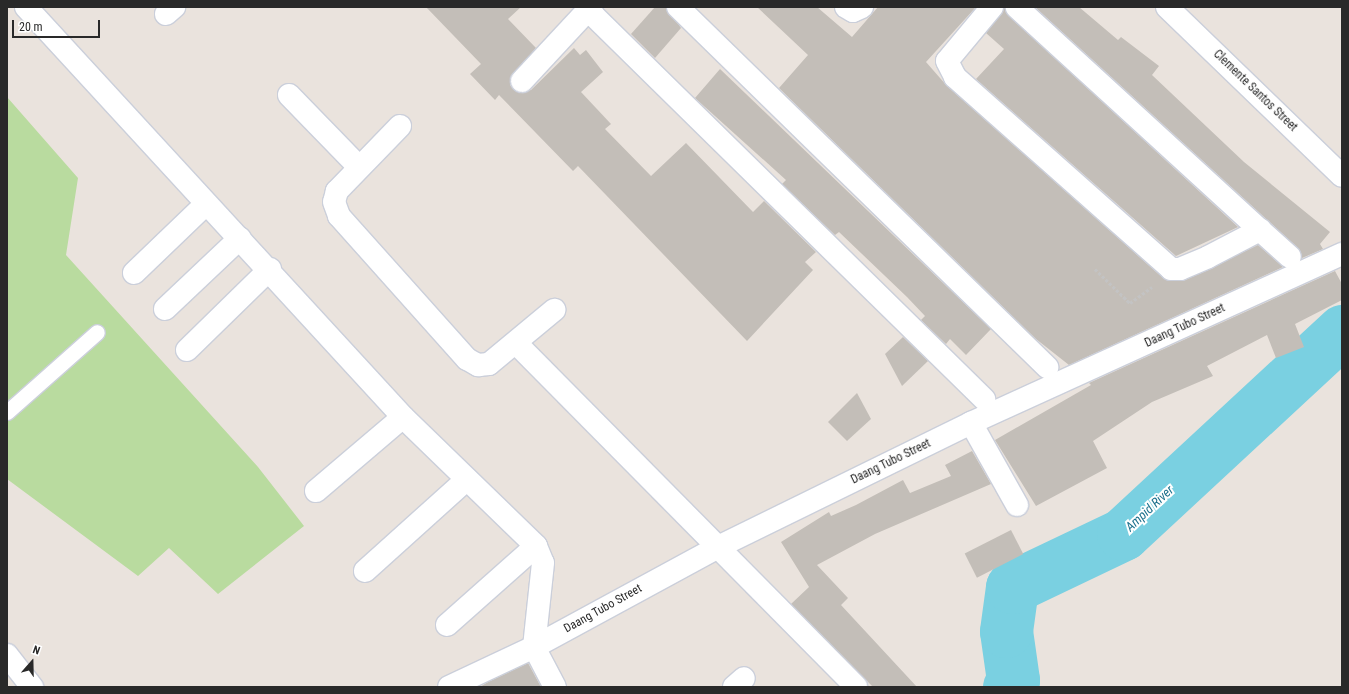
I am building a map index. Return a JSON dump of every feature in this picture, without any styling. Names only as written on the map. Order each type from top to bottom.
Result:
[{"type":"street","points":[[26,7],[206,204],[270,268],[403,417],[536,546],[543,563],[534,647],[555,687]]},
{"type":"street","points":[[678,7],[1047,367]]},
{"type":"street","points":[[846,7],[853,11],[862,7]]},
{"type":"street","points":[[992,7],[947,61],[955,77],[1176,270],[1260,230]]},
{"type":"street","points":[[1017,7],[1290,258]]},
{"type":"street","name":"Clemente Santos Street","points":[[1167,7],[1342,176]]},
{"type":"street","points":[[522,81],[588,8],[984,398]]},
{"type":"street","points":[[289,95],[358,166]]},
{"type":"street","points":[[400,126],[358,166],[337,191],[334,202],[339,216],[451,342],[467,359],[478,365],[489,364],[517,344],[554,310]]},
{"type":"street","points":[[134,273],[206,204]]},
{"type":"street","points":[[165,309],[240,238]]},
{"type":"street","name":"Daang Tubo Street","points":[[449,687],[534,647],[716,548],[971,423],[1342,254]]},
{"type":"street","points":[[187,350],[270,268]]},
{"type":"street","points":[[517,344],[716,548],[856,687]]},
{"type":"street","points":[[316,491],[403,417]]},
{"type":"street","points":[[971,423],[1017,505]]},
{"type":"street","points":[[365,571],[467,479]]},
{"type":"street","points":[[447,625],[536,546]]},
{"type":"street","points":[[7,655],[32,687]]},
{"type":"lane","points":[[7,412],[96,332]]},
{"type":"path","points":[[1094,270],[1130,303],[1176,270]]},
{"type":"green space","points":[[7,97],[78,178],[66,255],[258,467],[304,526],[218,594],[169,548],[138,576],[7,479]]},
{"type":"building","points":[[426,7],[521,7],[508,19],[536,48],[510,78],[510,85],[519,93],[531,90],[574,48],[580,55],[586,50],[603,72],[581,92],[611,124],[605,129],[651,176],[686,143],[753,212],[764,201],[816,252],[805,262],[813,270],[747,341],[578,166],[573,171],[499,95],[495,100],[470,74],[481,64]]},
{"type":"building","points":[[655,7],[666,7],[681,28],[655,58],[631,34]]},
{"type":"building","points":[[757,7],[817,7],[852,37],[878,7],[976,7],[926,62],[947,86],[1163,278],[1185,280],[1258,245],[1283,267],[1069,365],[1036,339],[779,88],[808,55]]},
{"type":"building","points":[[1004,7],[1009,16],[1238,227],[1176,256],[976,79],[1004,49],[986,33]]},
{"type":"building","points":[[1035,7],[1079,7],[1118,40],[1121,37],[1159,66],[1152,75],[1244,162],[1330,232],[1320,244],[1323,249],[1302,258],[1298,248]]},
{"type":"building","points":[[720,69],[991,329],[966,355],[950,339],[946,344],[921,320],[925,316],[907,297],[839,232],[835,235],[782,184],[786,180],[695,98]]},
{"type":"building","points":[[1335,271],[1342,284],[1342,300],[1295,324],[1304,347],[1276,358],[1267,335],[1207,366],[1213,376],[1152,402],[1093,441],[1107,468],[1036,506],[995,440],[1091,385],[1089,383]]},
{"type":"building","points":[[903,337],[928,361],[902,386],[885,354]]},
{"type":"building","points":[[857,393],[871,419],[847,441],[828,422]]},
{"type":"building","points":[[972,451],[991,484],[875,534],[817,565],[848,598],[841,605],[917,687],[873,687],[791,604],[809,587],[781,542],[829,512],[831,516],[856,505],[903,480],[910,493],[951,476],[945,465]]},
{"type":"building","points":[[1011,530],[1023,554],[977,578],[965,554]]},
{"type":"building","points":[[528,663],[541,687],[480,687],[488,682]]},
{"type":"waterway","name":"Ampid River","points":[[1009,687],[1013,680],[1006,631],[1012,587],[1123,534],[1342,331]]}]
